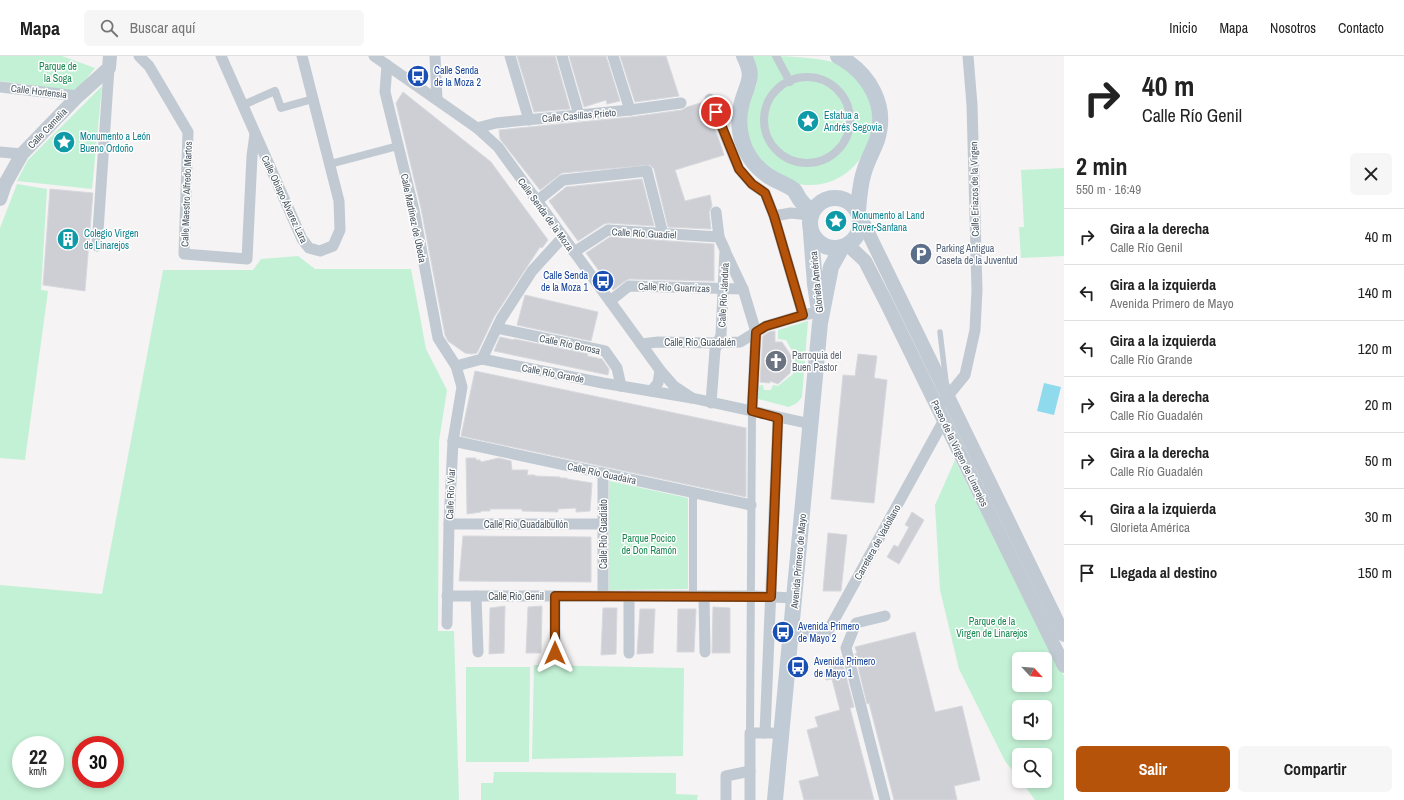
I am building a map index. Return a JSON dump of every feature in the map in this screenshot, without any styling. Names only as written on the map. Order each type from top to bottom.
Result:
[{"type":"main road","points":[[838,56],[846,60],[863,75],[869,83],[878,100],[880,112],[879,131],[873,150],[864,170],[861,184],[859,214],[860,222],[858,232],[852,241],[845,246],[830,248],[824,246],[814,238],[811,233],[811,213],[818,203],[832,197],[847,200],[855,207],[859,214]]},
{"type":"main road","points":[[747,62],[749,84],[740,108],[738,124],[745,150],[749,157],[768,176],[794,190],[811,213]]},
{"type":"main road","name":"Glorieta América","points":[[811,233],[815,284],[820,318]]},
{"type":"main road","name":"Glorieta América","points":[[820,318],[831,267],[845,246]]},
{"type":"main road","name":"Avenida Primero de Mayo","points":[[775,800],[773,733],[791,630],[820,318]]},
{"type":"street","name":"Calle Maestro Alfredo Martos","points":[[139,56],[149,66],[188,132],[184,254],[247,259],[252,156],[255,133]]},
{"type":"street","name":"Calle Obispo Álvarez Lara","points":[[221,56],[302,239],[309,248],[320,251],[332,246],[340,230],[340,201],[302,56]]},
{"type":"street","name":"Calle Senda de la Moza","points":[[374,56],[477,128],[498,147],[660,370],[674,386],[692,398]]},
{"type":"street","points":[[435,56],[437,100]]},
{"type":"street","points":[[510,56],[528,120]]},
{"type":"street","points":[[562,56],[579,115]]},
{"type":"street","points":[[613,56],[630,110]]},
{"type":"street","points":[[776,56],[790,82]]},
{"type":"street","name":"Calle Eriazos de la Virgen","points":[[941,414],[948,397],[965,375],[975,330],[977,290],[972,105],[968,56]]},
{"type":"street","points":[[97,246],[109,62]]},
{"type":"street","name":"Calle Camelia","points":[[0,199],[5,184],[22,154],[109,62]]},
{"type":"street","name":"Calle Martínez de Úbeda","points":[[387,65],[385,92],[414,210],[438,338],[456,366]]},
{"type":"street","points":[[804,78],[823,80],[835,87],[844,98],[849,110],[850,124],[847,137],[839,149],[825,160],[815,163],[800,163],[787,158],[775,149],[768,137],[764,123],[766,108],[775,91],[790,82],[796,79],[804,78]]},
{"type":"street","name":"Calle Hortensia","points":[[0,87],[78,96]]},
{"type":"street","points":[[243,105],[275,91],[281,108],[313,99]]},
{"type":"street","name":"Glorieta América","points":[[710,99],[739,169],[752,184],[765,193],[774,216],[803,315]]},
{"type":"street","name":"Calle Casillas Prieto","points":[[477,128],[496,123],[630,110],[681,103]]},
{"type":"street","points":[[330,164],[398,146]]},
{"type":"street","points":[[0,152],[22,154]]},
{"type":"street","points":[[537,201],[563,180],[647,171],[663,234]]},
{"type":"street","name":"Calle Río Jándula","points":[[711,403],[715,350],[721,335],[725,250],[719,237],[716,212]]},
{"type":"street","points":[[774,216],[791,213],[811,213]]},
{"type":"street","name":"Paseo de la Virgen de Linarejos","points":[[859,214],[1064,635]]},
{"type":"street","name":"Calle Río Guadiel","points":[[574,252],[608,230],[719,237]]},
{"type":"street","points":[[482,359],[501,319],[532,271],[563,237]]},
{"type":"street","name":"Paseo de la Virgen de Linarejos","points":[[845,246],[865,261],[1064,666]]},
{"type":"street","points":[[725,250],[743,289],[756,332],[752,411],[750,800]]},
{"type":"street","name":"Calle Río Guarrizas","points":[[610,301],[629,286],[743,289]]},
{"type":"street","name":"Calle Río Guadalén","points":[[641,344],[658,342],[740,342],[766,326],[803,315],[820,318]]},
{"type":"street","name":"Calle Río Borosa","points":[[497,328],[605,351],[618,368],[622,386]]},
{"type":"street","name":"Calle Río Grande","points":[[456,366],[482,359],[692,398],[811,424]]},
{"type":"street","name":"Calle Río Viar","points":[[447,624],[449,524],[453,441],[462,387],[456,366]]},
{"type":"street","points":[[651,391],[658,383],[660,370]]},
{"type":"street","name":"Carretera de Vadollano","points":[[791,630],[827,633],[941,414]]},
{"type":"street","name":"Avenida Primero de Mayo","points":[[773,733],[771,597],[778,418]]},
{"type":"street","name":"Calle Río Guadaira","points":[[453,441],[751,505]]},
{"type":"street","name":"Calle Río Guadiato","points":[[603,473],[603,596]]},
{"type":"street","points":[[692,492],[699,596],[705,652]]},
{"type":"street","name":"Calle Río Guadalbullón","points":[[449,524],[603,524]]},
{"type":"street","name":"Calle Río Genil","points":[[447,596],[750,596],[794,598]]},
{"type":"street","name":"Calle Río Genil","points":[[476,596],[478,652]]},
{"type":"street","name":"Calle Río Genil","points":[[555,596],[555,653]]},
{"type":"street","points":[[628,596],[629,653]]},
{"type":"street","points":[[885,616],[856,623],[846,648],[885,800]]},
{"type":"street","points":[[750,732],[773,733]]},
{"type":"street","points":[[726,800],[726,776],[750,771]]},
{"type":"lane","points":[[940,332],[948,397]]},
{"type":"green space","name":"Parque de la Soga","points":[[0,56],[62,56],[95,68],[77,91],[0,81]]},
{"type":"green space","points":[[749,56],[803,57],[833,62],[844,68],[859,82],[868,99],[872,116],[871,134],[865,150],[855,165],[842,176],[825,183],[806,185],[794,183],[781,180],[772,174],[749,145],[746,136],[745,117],[747,105],[757,82]]},
{"type":"green space","points":[[102,86],[92,189],[17,181],[28,160]]},
{"type":"green space","points":[[1064,168],[1064,256],[1021,258],[1019,227],[1024,227],[1021,170]]},
{"type":"green space","points":[[17,184],[47,189],[41,290],[48,291],[25,460],[0,458],[0,228]]},
{"type":"green space","points":[[298,256],[315,269],[411,269],[426,349],[447,390],[439,441],[438,631],[454,631],[459,800],[0,800],[0,585],[102,594],[163,270],[253,270],[261,259]]},
{"type":"green space","points":[[808,321],[802,397],[797,403],[789,407],[758,399],[759,386],[763,385],[764,390],[771,390],[773,385],[778,386],[793,374],[795,356],[786,340],[778,339],[778,330]]},
{"type":"green space","name":"Parque de la Virgen de Linarejos","points":[[955,460],[1052,652],[1012,652],[1012,692],[1052,692],[1052,652],[1064,676],[1064,800],[1035,800],[1026,788],[1052,788],[1052,748],[1012,748],[1012,770],[1005,761],[959,669],[940,590],[935,505]]},
{"type":"green space","name":"Parque Pocico de Don Ramón","points":[[609,481],[688,498],[688,589],[609,590]]},
{"type":"green space","points":[[534,665],[684,668],[683,756],[532,759]]},
{"type":"green space","points":[[466,667],[530,667],[529,762],[466,762]]},
{"type":"green space","points":[[494,772],[676,773],[676,794],[698,795],[697,800],[481,800],[481,783],[493,783]]},
{"type":"water","points":[[807,113],[813,115],[815,121],[813,127],[807,129],[801,127],[799,121],[801,115]]},
{"type":"water","points":[[1044,383],[1061,387],[1054,415],[1037,411]]},
{"type":"building","points":[[517,56],[555,56],[570,109],[534,112]]},
{"type":"building","points":[[569,56],[606,56],[620,101],[607,104],[606,100],[584,107]]},
{"type":"building","points":[[620,56],[666,56],[679,96],[635,102]]},
{"type":"building","points":[[403,92],[491,162],[548,240],[542,248],[540,247],[494,317],[477,353],[465,353],[448,341],[445,335],[421,208],[396,103]]},
{"type":"building","points":[[704,102],[724,155],[675,170],[685,201],[710,195],[712,206],[709,212],[711,229],[668,227],[654,169],[650,165],[562,173],[540,190],[500,139],[499,130],[631,117],[682,110]]},
{"type":"building","points":[[642,179],[654,226],[608,223],[604,224],[578,241],[549,201],[566,187]]},
{"type":"building","name":"Colegio Virgen de Linarejos","points":[[50,189],[93,193],[85,291],[43,285]]},
{"type":"building","points":[[610,237],[714,244],[714,281],[629,279],[613,290],[586,253]]},
{"type":"building","points":[[525,295],[598,312],[591,341],[517,325]]},
{"type":"building","name":"Parroquia del Buen Pastor","points":[[775,331],[775,342],[782,342],[792,357],[790,373],[778,384],[770,381],[770,383],[760,382],[763,336],[769,332]]},
{"type":"building","points":[[500,337],[588,354],[587,356],[602,359],[609,369],[608,375],[494,351]]},
{"type":"building","points":[[858,354],[877,356],[874,378],[887,380],[874,503],[831,499],[843,375],[855,376]]},
{"type":"building","points":[[475,371],[746,428],[746,497],[461,436]]},
{"type":"building","points":[[466,458],[476,458],[476,460],[480,460],[481,462],[499,458],[511,461],[512,470],[528,470],[527,475],[560,477],[592,483],[590,511],[576,512],[576,508],[558,509],[558,512],[522,511],[522,509],[490,509],[490,511],[467,514]]},
{"type":"building","points":[[912,512],[924,520],[899,564],[887,557],[894,545],[898,547],[909,527],[905,525]]},
{"type":"building","points":[[828,533],[847,535],[841,591],[823,591]]},
{"type":"building","points":[[463,536],[591,537],[591,582],[459,581]]},
{"type":"building","points":[[505,606],[504,653],[489,654],[490,608]]},
{"type":"building","points":[[542,606],[541,653],[526,653],[528,607]]},
{"type":"building","points":[[713,607],[730,608],[730,653],[712,653]]},
{"type":"building","points":[[603,608],[617,608],[616,654],[601,655]]},
{"type":"building","points":[[640,609],[655,609],[653,653],[637,654]]},
{"type":"building","points":[[678,609],[696,609],[694,652],[677,652]]},
{"type":"building","points":[[915,632],[935,712],[962,706],[980,780],[954,786],[957,800],[894,800],[869,703],[867,704],[855,654],[857,653],[855,647]]},
{"type":"building","points":[[841,657],[854,707],[850,708],[874,800],[804,800],[799,781],[819,776],[807,730],[818,727],[815,717],[840,710],[832,679],[826,680],[824,672],[830,670],[827,660]]},
{"type":"place","name":"Calle Senda de la Moza 2","points":[[418,76]]},
{"type":"place","name":"Estatua a Andrés Segovia","points":[[808,121]]},
{"type":"place","name":"Monumento a León Bueno Ordoño","points":[[64,142]]},
{"type":"place","name":"Monumento al Land Rover-Santana","points":[[836,221]]},
{"type":"place","name":"Colegio Virgen de Linarejos","points":[[68,239]]},
{"type":"place","name":"Parking Antigua Caseta de la Juventud","points":[[921,254]]},
{"type":"place","name":"Calle Senda de la Moza 1","points":[[603,281]]},
{"type":"place","name":"Parroquia del Buen Pastor","points":[[776,361]]},
{"type":"place","name":"Avenida Primero de Mayo 2","points":[[783,632]]},
{"type":"place","name":"Avenida Primero de Mayo 1","points":[[798,667]]},
{"type":"route","points":[[555,653],[555,596],[771,597],[778,418],[752,411],[756,332],[766,326],[803,315],[774,216],[765,193],[752,184],[739,169],[716,112]]}]
